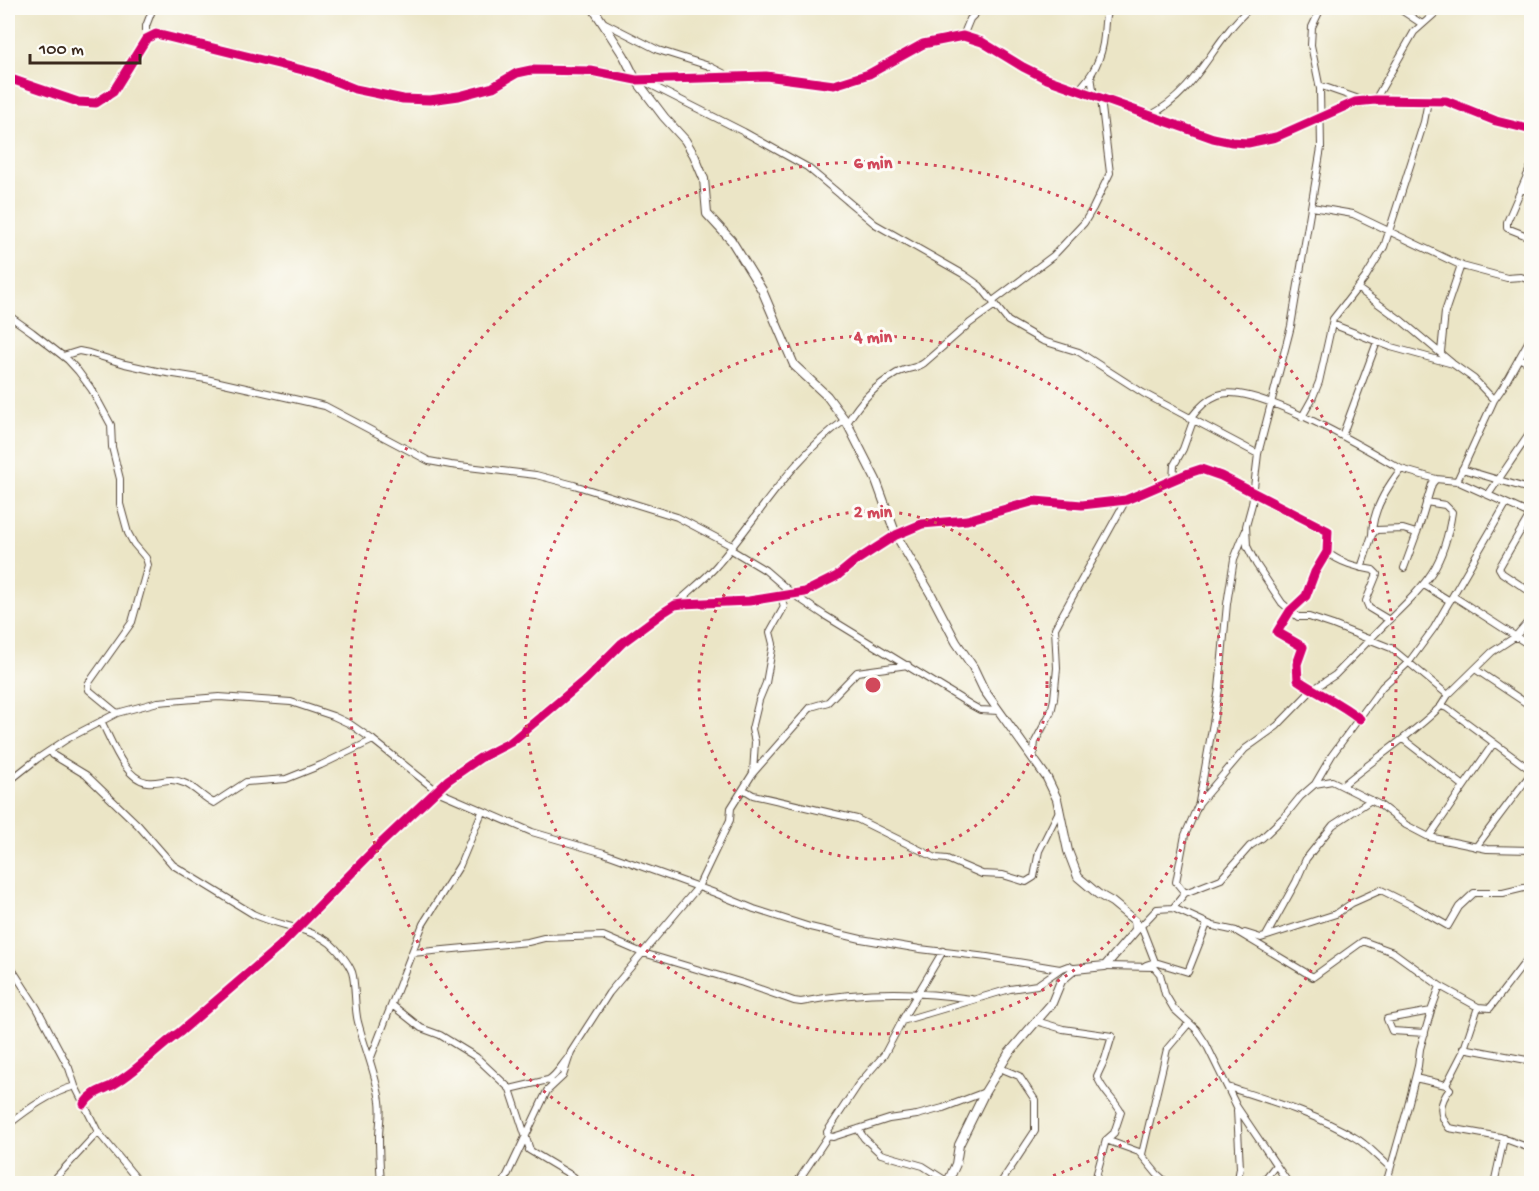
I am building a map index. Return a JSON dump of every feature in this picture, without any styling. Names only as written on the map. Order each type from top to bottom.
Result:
[{"type":"street","points":[[146,39],[146,26],[153,8]]},
{"type":"street","points":[[593,8],[638,80],[694,155],[704,179],[707,214],[731,240],[762,290],[794,365],[827,396],[846,421],[876,480],[896,535],[956,642],[973,667],[984,690],[1047,778],[1058,799],[1068,851],[1078,878],[1135,921],[1155,962]]},
{"type":"street","points":[[963,36],[970,19],[981,8]]},
{"type":"street","points":[[1077,91],[1091,75],[1103,48],[1105,17],[1109,8]]},
{"type":"street","points":[[1149,116],[1163,109],[1188,87],[1232,26],[1250,8]]},
{"type":"street","points":[[1185,893],[1176,882],[1185,835],[1199,803],[1219,689],[1234,558],[1246,531],[1258,454],[1291,326],[1321,148],[1319,85],[1311,45],[1312,27],[1320,8]]},
{"type":"street","points":[[1398,8],[1422,24]]},
{"type":"street","points":[[1375,100],[1402,51],[1422,24],[1441,8]]},
{"type":"street","points":[[601,21],[658,50],[709,66],[730,76]]},
{"type":"street","points":[[9,81],[78,102],[96,103],[113,92],[146,39],[156,34],[315,73],[362,91],[403,99],[430,100],[459,96],[493,87],[517,73],[531,70],[591,71],[638,80],[766,76],[834,85],[869,74],[923,44],[963,36],[982,42],[1023,67],[1077,91],[1213,138],[1248,143],[1276,137],[1320,117],[1363,101],[1375,100],[1446,101],[1486,118],[1532,130]]},
{"type":"street","points":[[1091,75],[1094,96]]},
{"type":"street","points":[[638,80],[796,160],[817,174],[875,224],[980,286],[1008,321],[1043,341],[1068,348],[1085,356],[1113,376],[1258,454]]},
{"type":"street","points":[[1319,85],[1363,101]]},
{"type":"street","points":[[84,1104],[96,1092],[114,1084],[140,1066],[159,1047],[227,992],[297,929],[370,854],[448,780],[480,758],[511,742],[585,680],[622,643],[675,605],[717,566],[784,479],[815,443],[846,421],[867,393],[898,372],[918,368],[1053,256],[1084,223],[1110,173],[1101,99]]},
{"type":"street","points":[[1302,417],[1319,382],[1332,324],[1338,311],[1380,256],[1421,133],[1428,101]]},
{"type":"street","points":[[1532,164],[1507,222],[1507,228],[1532,238]]},
{"type":"street","points":[[1521,189],[1532,193]]},
{"type":"street","points":[[1312,207],[1353,214],[1461,265],[1507,278],[1532,281]]},
{"type":"street","points":[[1442,352],[1445,312],[1461,265]]},
{"type":"street","points":[[1357,288],[1379,302],[1442,352],[1453,364],[1474,379],[1494,400]]},
{"type":"street","points":[[8,315],[63,356],[78,371],[111,425],[112,447],[120,479],[120,504],[134,544],[146,558],[148,565],[132,622],[88,684],[89,690],[117,713]]},
{"type":"street","points":[[1332,324],[1377,342],[1453,364]]},
{"type":"street","points":[[1457,481],[1494,400],[1532,335]]},
{"type":"street","points":[[1342,436],[1377,342]]},
{"type":"street","points":[[63,356],[80,351],[125,364],[206,379],[325,406],[429,460],[536,476],[574,485],[677,517],[765,570],[824,615],[980,710],[999,711]]},
{"type":"street","points":[[1519,358],[1532,365]]},
{"type":"street","points":[[1173,480],[1174,465],[1183,449],[1191,420],[1197,410],[1217,395],[1241,394],[1272,403],[1342,436],[1401,469],[1436,479],[1457,481],[1531,513],[1499,568],[1502,573],[1532,593]]},
{"type":"street","points":[[1488,495],[1532,430]]},
{"type":"street","points":[[675,605],[749,601],[794,594],[822,585],[896,535],[922,524],[966,520],[1035,501],[1082,505],[1126,500],[1201,469],[1221,476],[1328,531],[1327,552],[1315,572],[1306,596],[1290,611],[1277,632],[1303,647],[1297,664],[1298,680],[1312,690],[1342,704],[1360,719]]},
{"type":"street","points":[[1361,568],[1381,500],[1401,469]]},
{"type":"street","points":[[1462,469],[1532,490]]},
{"type":"street","points":[[1404,568],[1432,484],[1436,479]]},
{"type":"street","points":[[1033,759],[1035,742],[1051,712],[1054,699],[1057,668],[1055,628],[1126,500]]},
{"type":"street","points":[[1199,803],[1245,749],[1276,726],[1312,690],[1335,675],[1434,572],[1442,556],[1452,512],[1445,506],[1426,502]]},
{"type":"street","points":[[1173,908],[1185,893],[1221,879],[1250,846],[1270,830],[1315,784],[1332,755],[1382,687],[1409,662],[1452,599],[1506,504]]},
{"type":"street","points":[[1372,535],[1376,530],[1389,529],[1403,529],[1416,533]]},
{"type":"street","points":[[1246,531],[1247,546],[1256,564],[1290,611],[1298,617],[1309,617],[1391,648],[1448,695]]},
{"type":"street","points":[[1327,552],[1335,559],[1373,570],[1377,574],[1366,602],[1369,608],[1389,620]]},
{"type":"street","points":[[1424,585],[1532,647]]},
{"type":"street","points":[[753,773],[755,742],[752,729],[766,683],[773,645],[770,632],[784,608],[781,596]]},
{"type":"street","points":[[1343,785],[1366,765],[1404,739],[1441,706],[1448,695],[1492,652],[1515,637],[1532,617]]},
{"type":"street","points":[[510,1089],[551,1082],[563,1076],[569,1057],[609,993],[699,887],[730,820],[731,808],[753,773],[811,707],[828,702],[856,672],[908,666]]},
{"type":"street","points":[[1475,669],[1532,707]]},
{"type":"street","points":[[8,782],[37,759],[67,740],[117,713],[158,702],[219,697],[291,702],[333,716],[373,740],[437,792],[532,832],[604,853],[754,909],[810,927],[871,941],[1059,969]]},
{"type":"street","points":[[1441,706],[1447,708],[1532,772],[1476,848]]},
{"type":"street","points":[[101,721],[122,763],[134,776],[148,782],[170,779],[185,783],[214,803],[246,782],[286,779],[373,740]]},
{"type":"street","points":[[1404,739],[1464,786]]},
{"type":"street","points":[[1429,837],[1493,744]]},
{"type":"street","points":[[51,751],[53,755],[86,775],[101,789],[138,825],[173,866],[253,914],[267,921],[297,929],[331,945],[347,964],[353,979],[357,1022],[370,1060],[380,1102],[381,1184]]},
{"type":"street","points":[[1315,784],[1332,780],[1343,785],[1429,837],[1476,848],[1532,850]]},
{"type":"street","points":[[743,789],[753,795],[857,819],[936,858],[946,859],[982,874],[1003,875],[1026,882],[1034,877],[1039,851],[1060,809]]},
{"type":"street","points":[[1266,936],[1306,859],[1333,825],[1371,800]]},
{"type":"street","points":[[370,1060],[428,915],[460,865],[482,812]]},
{"type":"street","points":[[1106,966],[1139,926],[1157,909],[1173,908],[1207,924],[1261,938],[1336,914],[1352,903],[1381,890],[1448,926],[1459,907],[1474,893],[1503,893],[1532,886]]},
{"type":"street","points":[[1145,966],[1155,962],[1188,972],[1207,924]]},
{"type":"street","points":[[1236,931],[1313,977],[1363,941],[1393,952],[1440,986],[1479,1007],[1490,1008],[1532,953]]},
{"type":"street","points":[[412,953],[528,942],[544,938],[603,936],[645,953],[801,1002],[846,994],[894,992],[971,999]]},
{"type":"street","points":[[796,1184],[858,1085],[884,1054],[943,951]]},
{"type":"street","points":[[8,963],[37,1008],[69,1068],[76,1088],[98,1132],[141,1184]]},
{"type":"street","points":[[902,1021],[971,999],[1037,985],[1059,969],[1068,966],[1076,969],[1106,966],[1154,967],[1160,974],[1165,994],[1174,1009],[1196,1029],[1206,1044],[1237,1107],[1289,1184]]},
{"type":"street","points":[[858,1129],[881,1154],[923,1166],[947,1183],[956,1164],[959,1145],[985,1092],[1036,1020],[1052,1003],[1061,981],[1076,969]]},
{"type":"street","points":[[1386,1184],[1431,1011],[1440,986]]},
{"type":"street","points":[[392,1005],[421,1028],[440,1035],[476,1057],[510,1089],[530,1150]]},
{"type":"street","points":[[1446,1085],[1479,1007]]},
{"type":"street","points":[[1425,1033],[1392,1031],[1388,1019],[1431,1011]]},
{"type":"street","points":[[1036,1020],[1063,1029],[1112,1036],[1097,1076],[1101,1089],[1114,1100],[1121,1112],[1114,1133],[1106,1140],[1094,1184]]},
{"type":"street","points":[[1142,1154],[1167,1049],[1189,1023]]},
{"type":"street","points":[[1463,1048],[1532,1061]]},
{"type":"street","points":[[1000,1068],[1019,1076],[1035,1100],[1035,1131],[1000,1184]]},
{"type":"street","points":[[1414,1078],[1446,1085],[1450,1089],[1444,1097],[1440,1110],[1449,1128],[1504,1138],[1532,1149]]},
{"type":"street","points":[[503,1184],[551,1082]]},
{"type":"street","points":[[1228,1087],[1328,1123],[1356,1138],[1390,1167]]},
{"type":"street","points":[[8,1125],[26,1111],[66,1089],[76,1088],[96,1092]]},
{"type":"street","points":[[828,1136],[833,1137],[889,1119],[943,1108],[985,1092]]},
{"type":"street","points":[[1237,1107],[1240,1168],[1237,1184]]},
{"type":"street","points":[[50,1184],[98,1132]]},
{"type":"street","points":[[1494,1184],[1504,1138]]},
{"type":"street","points":[[1106,1140],[1142,1154],[1157,1174],[1168,1183]]},
{"type":"street","points":[[520,1146],[574,1177],[574,1184]]},
{"type":"street","points":[[1261,1184],[1276,1165]]},
{"type":"cycle path","points":[[8,78],[78,102],[96,103],[113,92],[146,39],[156,34],[315,73],[355,89],[403,99],[430,100],[459,96],[493,87],[517,73],[531,70],[591,71],[636,80],[766,76],[834,85],[869,74],[923,44],[963,36],[982,42],[1047,79],[1213,138],[1232,142],[1248,143],[1276,137],[1355,102],[1375,100],[1446,101],[1496,121],[1532,130]]},
{"type":"cycle path","points":[[84,1104],[93,1095],[111,1086],[138,1067],[280,946],[377,847],[448,780],[480,758],[511,742],[585,680],[622,643],[664,612],[675,605],[682,604],[749,601],[805,592],[837,576],[896,535],[922,524],[967,520],[1035,501],[1082,505],[1126,500],[1201,469],[1221,476],[1328,531],[1327,552],[1315,572],[1306,596],[1290,611],[1277,632],[1303,647],[1297,664],[1298,680],[1360,719]]}]
